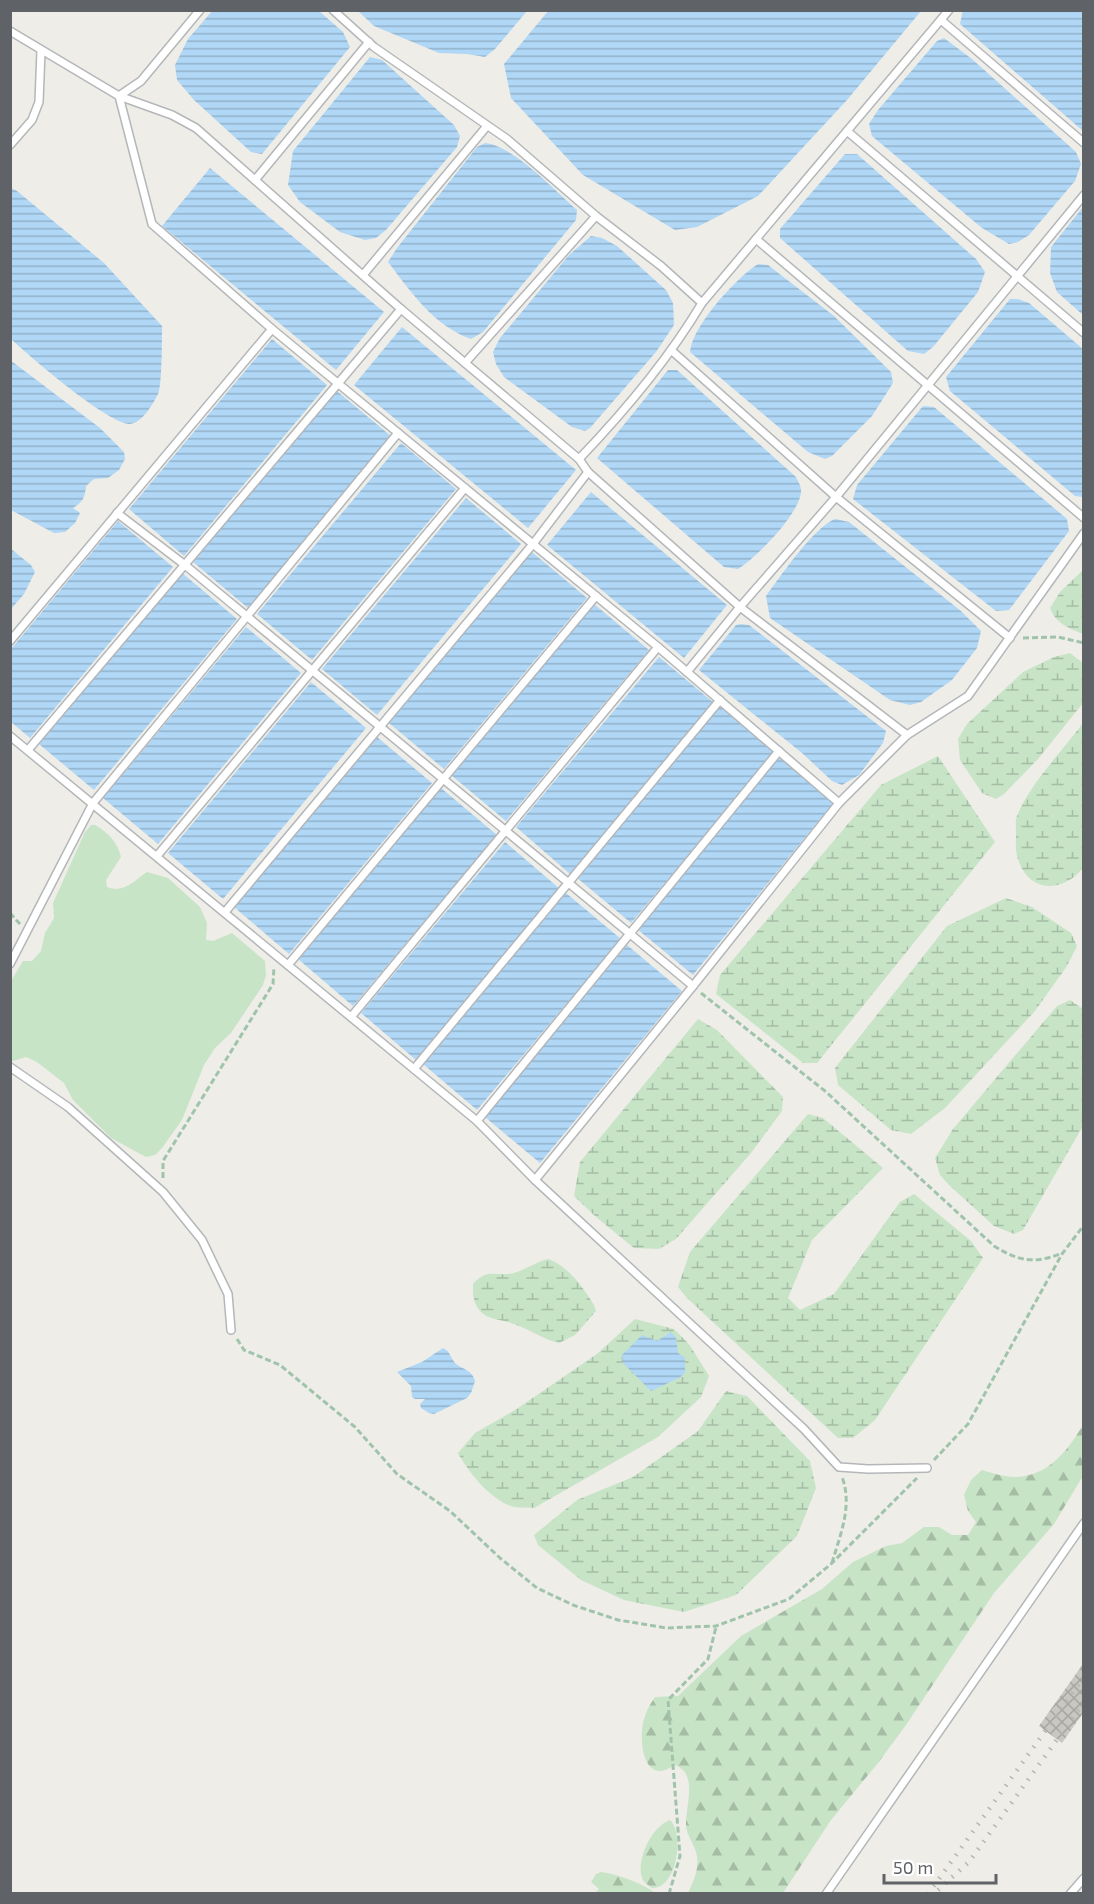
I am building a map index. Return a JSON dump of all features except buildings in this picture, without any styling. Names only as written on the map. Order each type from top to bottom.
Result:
[{"type":"lane","points":[[119,96],[141,81],[200,10]]},
{"type":"lane","points":[[333,10],[369,42],[507,139],[596,216],[661,266],[702,303]]},
{"type":"lane","points":[[579,459],[630,402],[671,351],[702,303],[949,10]]},
{"type":"lane","points":[[941,20],[1083,142]]},
{"type":"lane","points":[[10,31],[119,96],[172,115],[196,128],[401,309],[579,459],[588,472],[740,607],[907,735]]},
{"type":"lane","points":[[255,180],[369,42]]},
{"type":"lane","points":[[10,145],[32,120],[39,102],[41,51]]},
{"type":"lane","points":[[119,96],[152,224],[338,384],[658,647],[839,803]]},
{"type":"lane","points":[[363,275],[487,126]]},
{"type":"lane","points":[[848,131],[1083,333]]},
{"type":"lane","points":[[687,672],[836,497],[1083,195]]},
{"type":"lane","points":[[465,363],[596,216]]},
{"type":"lane","points":[[756,239],[1083,519]]},
{"type":"lane","points":[[28,750],[401,309]]},
{"type":"lane","points":[[10,641],[272,328]]},
{"type":"lane","points":[[671,351],[836,497],[1010,638]]},
{"type":"lane","points":[[10,964],[93,803],[398,433]]},
{"type":"lane","points":[[225,912],[533,544],[588,472]]},
{"type":"lane","points":[[157,856],[465,488]]},
{"type":"lane","points":[[117,513],[184,565],[693,986]]},
{"type":"lane","points":[[535,1180],[839,803],[907,735],[968,696],[1083,533]]},
{"type":"lane","points":[[288,965],[596,596]]},
{"type":"lane","points":[[351,1017],[658,647]]},
{"type":"lane","points":[[414,1069],[720,700]]},
{"type":"lane","points":[[10,736],[477,1121],[535,1180],[804,1429],[839,1467],[927,1468]]},
{"type":"lane","points":[[477,1121],[779,751]]},
{"type":"lane","points":[[10,1066],[68,1107],[163,1192],[202,1240],[228,1294],[231,1330]]},
{"type":"lane","points":[[826,1893],[1083,1523]]},
{"type":"lane","points":[[1070,1893],[1083,1878]]},
{"type":"path","points":[[1010,638],[1058,637],[1083,643]]},
{"type":"path","points":[[163,1192],[164,1161],[273,984],[275,954]]},
{"type":"path","points":[[693,986],[825,1091],[994,1246],[1006,1254],[1027,1260],[1042,1261],[1062,1254]]},
{"type":"path","points":[[231,1330],[244,1350],[280,1365],[355,1427],[397,1474],[450,1511],[500,1558],[537,1588],[573,1605],[618,1620],[667,1628],[716,1626],[789,1599],[831,1564],[968,1424],[1062,1254],[1083,1225]]},
{"type":"path","points":[[831,1564],[845,1520],[848,1490],[839,1467]]},
{"type":"path","points":[[669,1893],[680,1856],[668,1700],[708,1659],[716,1626]]},
{"type":"green space","points":[[1083,570],[1083,634],[1059,622],[1050,608],[1060,592]]},
{"type":"green space","points":[[1070,653],[1083,663],[1083,703],[1038,759],[1004,794],[996,799],[982,793],[960,760],[958,739],[967,724],[1023,672],[1054,657]]},
{"type":"green space","points":[[1083,723],[1083,868],[1067,882],[1048,886],[1031,880],[1024,872],[1016,848],[1016,818],[1022,804],[1038,780]]},
{"type":"green space","points":[[938,756],[995,842],[817,1063],[803,1063],[716,994],[720,975],[881,785]]},
{"type":"green space","points":[[91,825],[95,825],[108,835],[118,847],[121,857],[106,880],[107,887],[118,889],[124,887],[147,872],[168,878],[200,907],[207,923],[206,940],[213,941],[232,933],[265,961],[266,975],[263,985],[231,1033],[215,1048],[204,1065],[182,1120],[162,1148],[155,1155],[146,1157],[111,1138],[73,1100],[64,1083],[37,1062],[26,1057],[13,1061],[11,1059],[11,981],[23,961],[32,961],[41,951],[45,933],[54,918],[53,903],[85,832]]},
{"type":"green space","points":[[1006,898],[1032,907],[1071,933],[1077,946],[1067,966],[1035,1011],[945,1108],[911,1134],[891,1130],[838,1085],[835,1068],[947,926]]},
{"type":"green space","points":[[1070,1000],[1083,1009],[1083,1126],[1023,1230],[1014,1234],[994,1226],[949,1185],[940,1175],[935,1158],[953,1129],[1057,1006]]},
{"type":"green space","points":[[698,1019],[717,1030],[783,1097],[782,1111],[751,1153],[676,1239],[659,1249],[634,1248],[574,1196],[580,1162]]},
{"type":"green space","points":[[808,1114],[823,1118],[883,1168],[812,1240],[788,1298],[800,1310],[834,1294],[900,1202],[914,1194],[971,1241],[983,1258],[875,1420],[853,1438],[838,1438],[687,1298],[678,1287],[690,1252]]},
{"type":"green space","points":[[548,1259],[562,1267],[580,1284],[594,1305],[596,1311],[575,1335],[559,1343],[517,1325],[487,1316],[478,1308],[474,1298],[473,1284],[479,1279],[489,1274],[517,1272]]},
{"type":"green space","points":[[635,1319],[674,1329],[689,1344],[709,1376],[701,1397],[658,1437],[534,1508],[515,1507],[498,1500],[468,1469],[458,1453],[475,1433],[515,1410],[597,1354]]},
{"type":"green space","points":[[726,1391],[747,1396],[810,1461],[816,1488],[797,1536],[736,1595],[684,1612],[624,1600],[581,1580],[538,1545],[534,1535],[577,1500],[633,1477],[698,1431]]},
{"type":"green space","points":[[1083,1425],[1083,1476],[1054,1524],[994,1593],[906,1725],[831,1820],[783,1893],[688,1893],[695,1876],[697,1862],[686,1826],[689,1792],[687,1776],[675,1765],[662,1771],[655,1770],[643,1753],[643,1723],[655,1697],[678,1696],[741,1636],[822,1589],[853,1562],[886,1546],[902,1543],[924,1527],[939,1527],[952,1535],[968,1535],[976,1522],[968,1511],[964,1495],[971,1480],[982,1470],[1011,1477],[1027,1476],[1037,1472],[1047,1467],[1064,1452]]},
{"type":"green space","points":[[670,1820],[675,1827],[677,1837],[676,1860],[667,1880],[661,1886],[652,1888],[642,1878],[643,1853],[657,1829]]},
{"type":"green space","points":[[601,1872],[629,1880],[655,1893],[595,1893],[599,1889],[591,1882],[596,1874]]},
{"type":"water","points":[[213,10],[319,11],[343,32],[350,47],[262,154],[251,152],[194,100],[177,80],[175,65],[188,39]]},
{"type":"water","points":[[549,10],[921,11],[847,100],[758,196],[697,227],[675,230],[583,175],[511,98],[504,64]]},
{"type":"water","points":[[963,10],[1083,11],[1083,131],[960,24]]},
{"type":"water","points":[[358,11],[527,11],[495,49],[485,57],[439,53],[374,26]]},
{"type":"water","points":[[944,38],[972,59],[1076,152],[1081,164],[1075,181],[1029,235],[1018,242],[1009,244],[982,228],[872,136],[869,124],[878,110],[937,41]]},
{"type":"water","points":[[370,57],[382,60],[454,125],[460,136],[457,147],[386,230],[376,238],[365,240],[340,232],[300,202],[288,185],[293,151]]},
{"type":"water","points":[[485,143],[496,146],[521,160],[577,210],[576,220],[483,332],[471,339],[434,317],[388,262],[477,147]]},
{"type":"water","points":[[845,154],[857,154],[976,259],[985,272],[978,292],[933,347],[924,354],[908,351],[780,238],[780,229]]},
{"type":"water","points":[[210,168],[384,312],[336,370],[162,226]]},
{"type":"water","points":[[11,188],[104,263],[162,326],[158,394],[147,412],[134,423],[120,421],[105,414],[51,374],[11,339]]},
{"type":"water","points":[[1083,207],[1083,315],[1057,292],[1050,273],[1051,247]]},
{"type":"water","points":[[591,236],[602,238],[617,246],[666,290],[673,303],[674,325],[656,352],[585,431],[572,427],[504,377],[496,364],[493,352],[500,338],[569,255]]},
{"type":"water","points":[[758,264],[768,265],[834,316],[891,372],[893,383],[872,416],[832,456],[825,459],[808,452],[690,352],[698,329],[716,304],[738,280]]},
{"type":"water","points":[[1010,299],[1029,303],[1083,349],[1083,497],[1075,496],[950,391],[946,377]]},
{"type":"water","points":[[402,327],[576,470],[528,528],[354,385]]},
{"type":"water","points":[[272,339],[327,385],[184,556],[129,509]]},
{"type":"water","points":[[10,360],[100,428],[124,452],[125,459],[119,470],[108,478],[94,479],[86,486],[83,499],[73,508],[80,513],[75,523],[65,532],[54,533],[11,510]]},
{"type":"water","points":[[668,370],[677,370],[796,477],[800,485],[799,499],[786,522],[755,556],[738,569],[724,567],[597,458]]},
{"type":"water","points":[[337,391],[392,437],[248,608],[193,562]]},
{"type":"water","points":[[923,406],[934,407],[1067,519],[1069,531],[1009,610],[996,611],[853,499],[857,485]]},
{"type":"water","points":[[401,443],[456,489],[312,660],[257,614]]},
{"type":"water","points":[[591,492],[727,605],[684,658],[547,545]]},
{"type":"water","points":[[466,498],[521,544],[377,715],[322,669]]},
{"type":"water","points":[[835,519],[849,522],[961,611],[981,631],[977,648],[952,680],[921,702],[910,705],[890,700],[770,618],[766,596],[808,542]]},
{"type":"water","points":[[118,521],[173,567],[30,738],[11,722],[11,649]]},
{"type":"water","points":[[11,549],[31,565],[35,572],[24,594],[11,609]]},
{"type":"water","points":[[532,552],[587,598],[444,769],[389,723]]},
{"type":"water","points":[[182,573],[237,619],[94,790],[39,744]]},
{"type":"water","points":[[594,604],[649,650],[506,821],[451,775]]},
{"type":"water","points":[[736,625],[749,625],[886,731],[883,743],[859,775],[842,785],[832,781],[802,753],[699,670]]},
{"type":"water","points":[[246,627],[301,673],[158,844],[103,798]]},
{"type":"water","points":[[659,657],[714,703],[570,874],[516,827]]},
{"type":"water","points":[[311,682],[366,728],[223,899],[168,853]]},
{"type":"water","points":[[719,706],[775,753],[631,923],[576,877]]},
{"type":"water","points":[[377,737],[432,783],[289,954],[234,907]]},
{"type":"water","points":[[778,757],[834,802],[693,975],[637,929]]},
{"type":"water","points":[[441,788],[497,835],[353,1006],[298,959]]},
{"type":"water","points":[[505,842],[560,889],[416,1060],[361,1013]]},
{"type":"water","points":[[566,893],[621,939],[477,1110],[423,1064]]},
{"type":"water","points":[[627,945],[682,991],[540,1163],[485,1117]]},
{"type":"water","points":[[671,1332],[676,1338],[678,1353],[685,1358],[685,1373],[651,1391],[623,1363],[622,1355],[642,1335],[657,1341]]},
{"type":"water","points":[[443,1348],[448,1351],[456,1364],[470,1372],[475,1381],[467,1398],[434,1414],[421,1408],[420,1404],[425,1399],[412,1397],[411,1386],[397,1372],[422,1362]]},
{"type":"railway","points":[[928,1894],[1084,1677]]},
{"type":"railway","points":[[938,1890],[969,1862],[1084,1702]]}]
